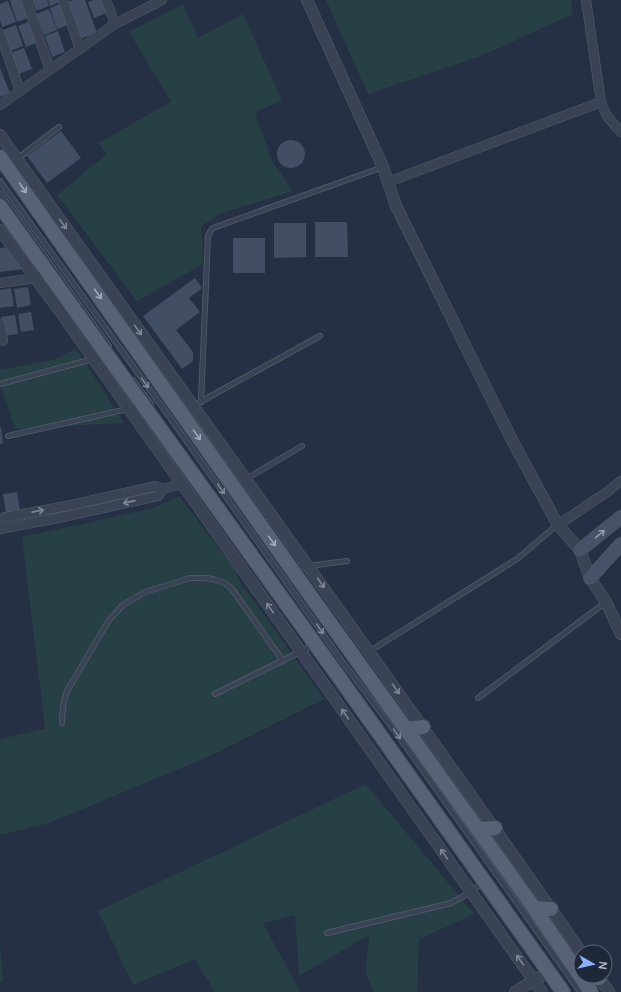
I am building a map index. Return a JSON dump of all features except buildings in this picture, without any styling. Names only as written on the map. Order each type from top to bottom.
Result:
[{"type":"main road","points":[[0,157],[192,407],[290,566],[573,965]]},
{"type":"main road","points":[[0,206],[40,273],[111,353],[562,992]]},
{"type":"main road","points":[[580,550],[621,517]]},
{"type":"main road","points":[[590,578],[620,545]]},
{"type":"main road","points":[[406,729],[423,727]]},
{"type":"main road","points":[[478,829],[495,828]]},
{"type":"main road","points":[[534,908],[551,909]]},
{"type":"street","points":[[26,0],[50,70]]},
{"type":"street","points":[[63,0],[80,49]]},
{"type":"street","points":[[106,0],[115,24]]},
{"type":"street","points":[[307,0],[383,167],[396,206],[403,221],[512,440],[558,525],[580,550],[590,578],[606,602],[621,634]]},
{"type":"street","points":[[586,0],[602,108],[621,132]]},
{"type":"street","points":[[0,105],[115,24],[159,1]]},
{"type":"street","points":[[0,33],[20,91]]},
{"type":"street","points":[[388,182],[601,102]]},
{"type":"street","points":[[0,135],[192,407],[309,566],[575,944]]},
{"type":"street","points":[[0,230],[40,273],[93,359],[471,892],[537,988]]},
{"type":"street","points":[[0,284],[26,280],[40,273]]},
{"type":"street","points":[[0,324],[3,342]]},
{"type":"street","points":[[558,525],[607,492],[621,480]]},
{"type":"street","points":[[0,518],[72,505],[156,486],[163,488],[182,484]]},
{"type":"street","points":[[0,530],[158,496],[163,488]]},
{"type":"street","points":[[515,992],[537,988],[551,976]]},
{"type":"lane","points":[[17,159],[59,127]]},
{"type":"lane","points":[[192,407],[208,236],[211,230],[383,167]]},
{"type":"lane","points":[[0,181],[580,992]]},
{"type":"lane","points":[[0,193],[111,353],[0,384]]},
{"type":"lane","points":[[192,407],[320,336]]},
{"type":"lane","points":[[8,436],[148,406],[131,376]]},
{"type":"lane","points":[[246,479],[302,446]]},
{"type":"lane","points":[[370,652],[517,559],[558,525]]},
{"type":"lane","points":[[290,566],[309,566],[347,561]]},
{"type":"lane","points":[[62,723],[63,701],[67,691],[109,620],[116,612],[123,605],[145,592],[190,578],[207,578],[216,580],[225,583],[232,589],[283,661]]},
{"type":"lane","points":[[478,698],[606,602]]},
{"type":"lane","points":[[215,694],[316,644]]},
{"type":"lane","points":[[327,932],[451,904],[471,892],[484,881]]},
{"type":"green space","points":[[326,0],[571,0],[573,14],[481,56],[368,94]]},
{"type":"green space","points":[[183,4],[198,38],[243,14],[282,100],[255,113],[272,161],[293,191],[222,213],[201,226],[203,264],[137,301],[57,195],[107,154],[98,143],[171,102],[129,32]]},
{"type":"green space","points":[[76,348],[124,423],[15,429],[0,382],[0,370],[56,359]]},
{"type":"green space","points":[[179,496],[235,569],[241,584],[324,699],[208,757],[46,824],[0,835],[0,739],[45,729],[22,537],[154,508]]},
{"type":"green space","points":[[366,784],[474,914],[419,939],[417,992],[373,992],[366,972],[369,935],[299,976],[295,915],[263,923],[300,992],[215,992],[195,959],[133,985],[98,911]]},
{"type":"green space","points":[[0,944],[3,982],[0,983]]}]
